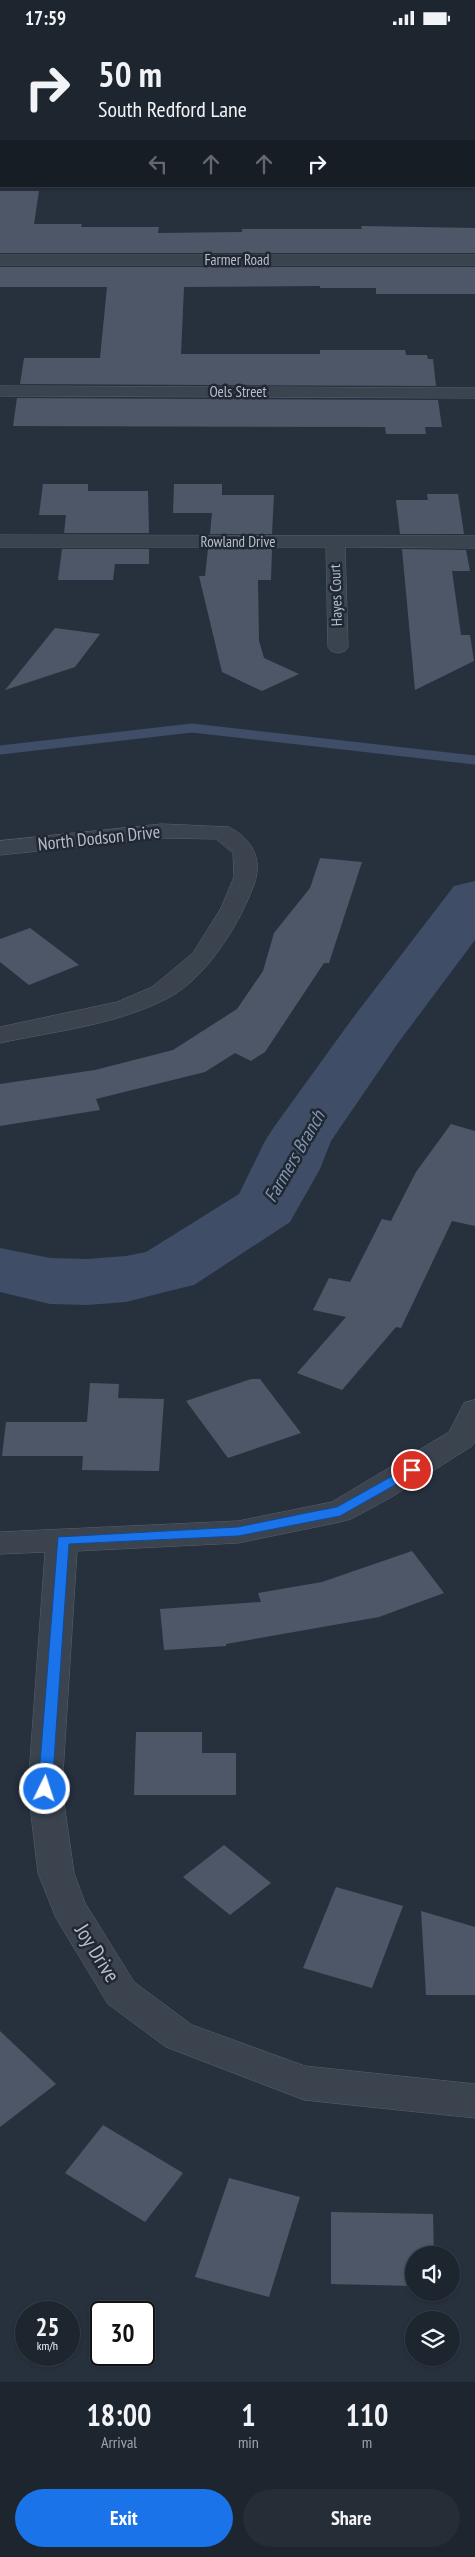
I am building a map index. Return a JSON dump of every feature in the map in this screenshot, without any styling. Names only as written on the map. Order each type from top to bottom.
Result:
[{"type":"street","name":"Farmer Road","points":[[0,260],[475,261]]},
{"type":"street","name":"Oels Street","points":[[0,391],[475,393]]},
{"type":"street","name":"Rowland Drive","points":[[1,547],[334,542],[475,543]]},
{"type":"street","name":"Hayes Court","points":[[334,542],[338,647]]},
{"type":"street","name":"North Dodson Drive","points":[[0,848],[162,831],[221,833],[230,837],[244,851],[246,877],[233,908],[202,958],[161,992],[125,1008],[0,1035]]},
{"type":"street","points":[[0,1543],[238,1532],[340,1511],[379,1490],[461,1439],[475,1410]]},
{"type":"street","name":"Joy Drive","points":[[62,1540],[45,1789],[56,1873],[69,1908],[121,1993],[179,2036],[304,2083],[475,2101]]},
{"type":"building","points":[[0,191],[39,191],[34,224],[82,224],[81,227],[159,227],[158,233],[242,232],[242,229],[362,229],[361,226],[475,228],[475,253],[0,253]]},
{"type":"building","points":[[0,267],[475,267],[475,294],[376,294],[376,288],[320,288],[320,286],[184,287],[181,354],[320,354],[320,350],[405,350],[406,355],[427,355],[428,359],[433,359],[436,386],[20,384],[24,358],[100,358],[107,287],[0,287]]},
{"type":"building","points":[[17,398],[438,400],[442,427],[425,427],[426,434],[386,434],[385,427],[13,426]]},
{"type":"building","points":[[43,484],[88,484],[88,491],[148,491],[149,533],[64,533],[66,515],[39,515]]},
{"type":"building","points":[[174,484],[222,484],[222,495],[274,495],[272,534],[210,534],[212,513],[173,513]]},
{"type":"building","points":[[427,494],[458,494],[464,534],[400,534],[396,500],[428,500]]},
{"type":"building","points":[[62,549],[149,549],[149,564],[115,564],[113,580],[58,580]]},
{"type":"building","points":[[208,549],[272,549],[271,580],[258,580],[259,641],[264,658],[299,674],[262,691],[222,672],[199,576],[205,576]]},
{"type":"building","points":[[402,549],[466,550],[470,571],[452,571],[461,635],[470,635],[474,661],[415,690]]},
{"type":"building","points":[[55,628],[100,634],[75,667],[5,690]]},
{"type":"building","points":[[320,858],[362,862],[329,963],[324,963],[265,1052],[251,1061],[235,1053],[205,1072],[96,1099],[100,1110],[0,1126],[0,1084],[95,1070],[173,1050],[237,1009],[263,971],[274,933],[310,888]]},
{"type":"building","points":[[30,928],[79,965],[29,985],[0,962],[0,939]]},
{"type":"building","points":[[451,1124],[475,1131],[475,1226],[452,1221],[401,1328],[396,1327],[342,1390],[297,1373],[346,1317],[313,1310],[329,1278],[350,1282],[382,1219],[391,1221],[416,1172]]},
{"type":"building","points":[[251,1379],[260,1379],[301,1433],[228,1458],[186,1401]]},
{"type":"building","points":[[90,1383],[119,1384],[118,1398],[164,1399],[159,1471],[82,1470],[83,1456],[2,1456],[6,1422],[87,1422]]},
{"type":"building","points":[[412,1551],[444,1593],[379,1617],[226,1644],[226,1646],[164,1650],[160,1609],[261,1602],[258,1593],[322,1582]]},
{"type":"building","points":[[136,1732],[202,1732],[202,1753],[236,1753],[236,1795],[134,1795]]},
{"type":"building","points":[[224,1845],[271,1883],[230,1915],[183,1877]]},
{"type":"building","points":[[336,1887],[403,1906],[372,1988],[303,1968]]},
{"type":"building","points":[[421,1911],[475,1927],[475,1995],[426,1995]]},
{"type":"building","points":[[0,2031],[56,2084],[0,2127]]},
{"type":"building","points":[[103,2125],[183,2173],[145,2222],[65,2173]]},
{"type":"building","points":[[229,2178],[300,2197],[269,2297],[195,2277]]},
{"type":"building","points":[[331,2212],[433,2214],[434,2246],[405,2246],[405,2286],[331,2284]]},
{"type":"waterway","points":[[0,750],[192,728],[475,760]]},
{"type":"waterway","name":"Farmers Branch","points":[[0,1270],[50,1281],[87,1282],[126,1279],[169,1269],[266,1207],[298,1141],[374,1032],[475,899]]},
{"type":"route","points":[[45,1789],[62,1540],[238,1532],[340,1511],[412,1470]]}]
